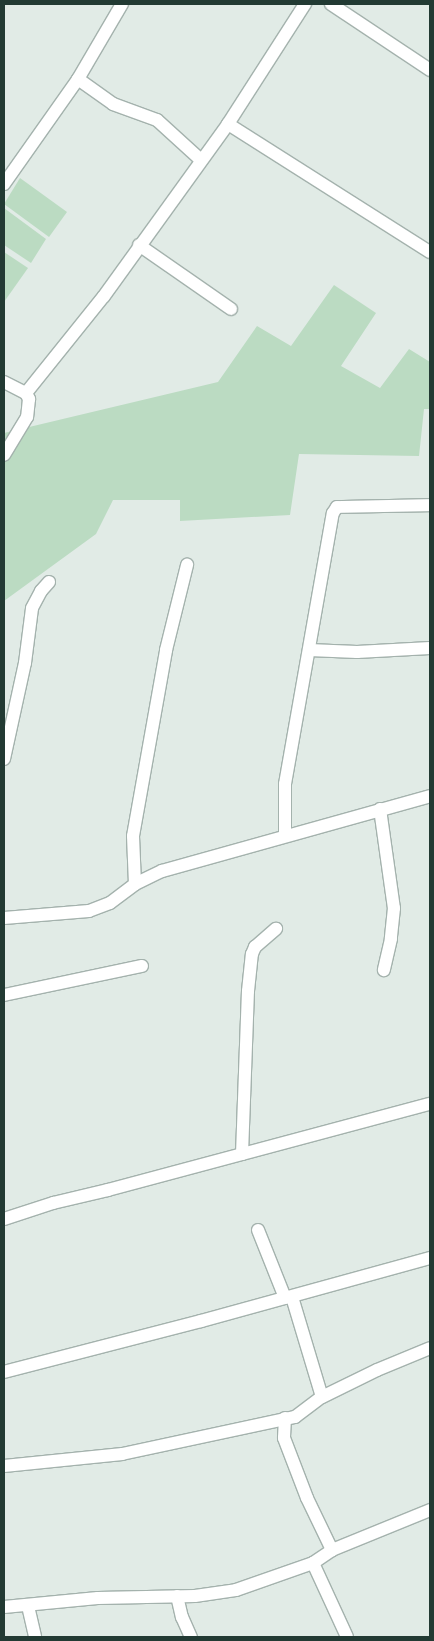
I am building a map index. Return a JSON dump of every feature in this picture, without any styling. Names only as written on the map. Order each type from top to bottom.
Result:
[{"type":"street","points":[[4,184],[78,78],[122,4]]},
{"type":"street","points":[[26,393],[104,296],[228,124],[305,4]]},
{"type":"street","points":[[331,4],[430,70]]},
{"type":"street","points":[[78,78],[113,104],[157,120],[201,160]]},
{"type":"street","points":[[228,124],[430,252]]},
{"type":"street","points":[[139,245],[231,309]]},
{"type":"street","points":[[4,382],[26,393],[29,399],[27,417],[4,455]]},
{"type":"street","points":[[284,836],[285,784],[333,513],[337,507],[430,505]]},
{"type":"street","points":[[135,884],[133,836],[166,650],[187,565]]},
{"type":"street","points":[[4,759],[22,681],[32,608],[40,591],[49,582]]},
{"type":"street","points":[[309,650],[357,652],[430,648]]},
{"type":"street","points":[[4,918],[89,911],[110,903],[135,884],[162,871],[430,796]]},
{"type":"street","points":[[380,809],[394,908],[391,938],[384,970]]},
{"type":"street","points":[[242,1154],[248,991],[252,954],[256,947],[276,929]]},
{"type":"street","points":[[4,995],[142,966]]},
{"type":"street","points":[[4,1219],[53,1203],[430,1104]]},
{"type":"street","points":[[258,1230],[289,1297],[322,1397]]},
{"type":"street","points":[[4,1372],[430,1258]]},
{"type":"street","points":[[4,1466],[122,1454],[295,1416],[322,1397],[377,1370],[430,1348]]},
{"type":"street","points":[[285,1418],[284,1438],[307,1498],[332,1550]]},
{"type":"street","points":[[4,1607],[98,1598],[177,1596],[236,1590],[313,1563],[332,1550],[430,1510]]},
{"type":"street","points":[[313,1563],[347,1637]]},
{"type":"street","points":[[177,1596],[182,1617],[191,1637]]},
{"type":"street","points":[[28,1606],[35,1637]]},
{"type":"green space","points":[[20,178],[67,212],[49,237],[4,204]]},
{"type":"green space","points":[[4,208],[46,239],[31,263],[4,245]]},
{"type":"green space","points":[[4,252],[28,268],[4,302]]},
{"type":"green space","points":[[334,285],[376,313],[341,366],[380,388],[409,349],[430,362],[430,409],[424,409],[419,456],[299,454],[290,515],[180,521],[180,500],[113,500],[96,534],[4,601],[4,433],[218,382],[257,326],[291,346]]}]
